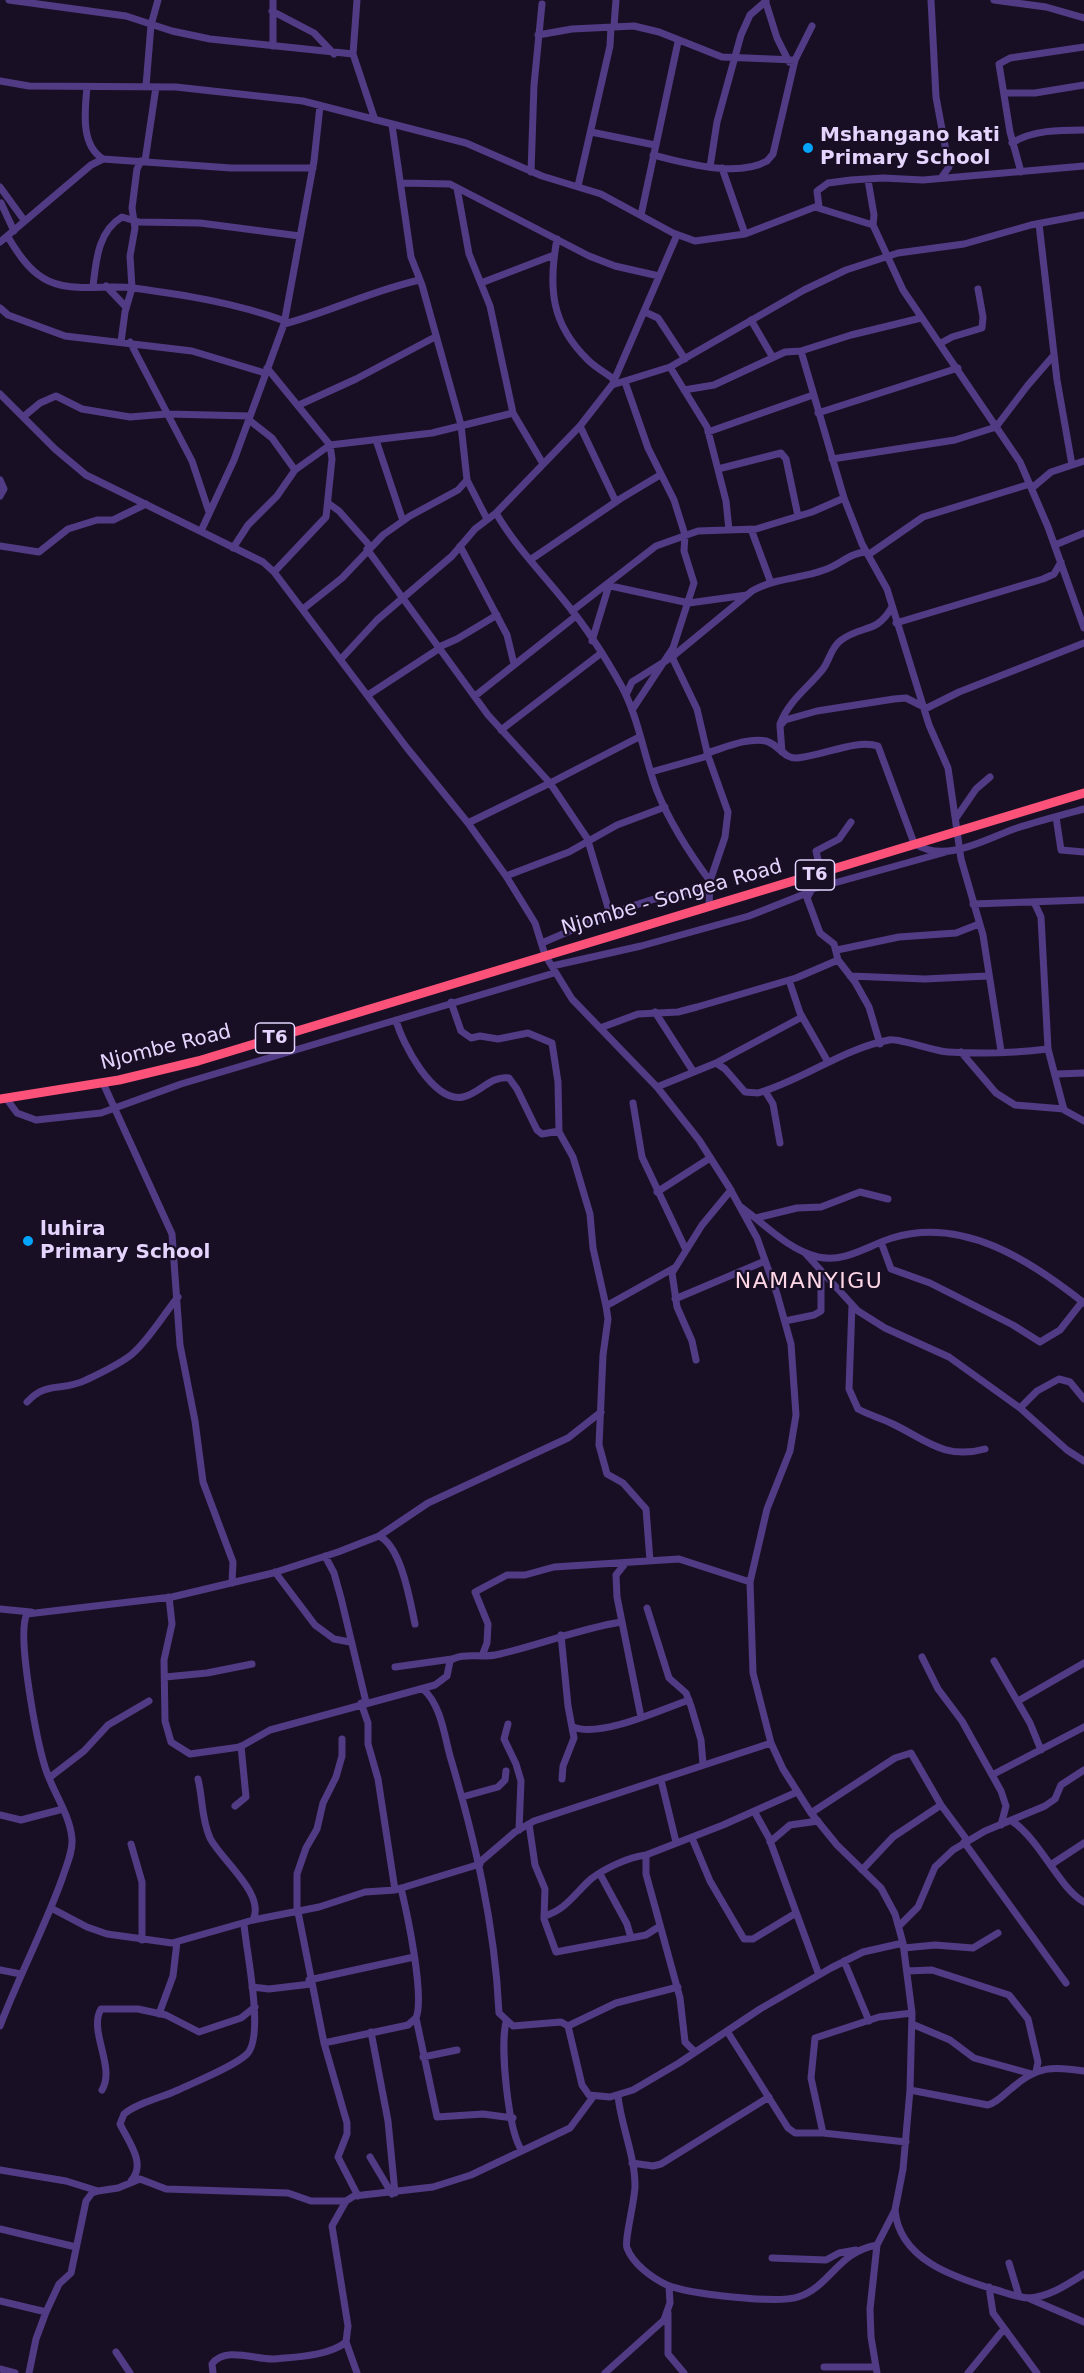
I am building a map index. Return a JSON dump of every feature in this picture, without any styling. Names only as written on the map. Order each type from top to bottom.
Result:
[{"type":"highway","name":"Njombe - Songea Road","points":[[545,955],[1084,793]]},
{"type":"highway","name":"Njombe Road","points":[[3,1099],[103,1083],[198,1061],[545,955]]},
{"type":"street","points":[[9,0],[30,1],[126,16],[151,25],[210,39],[333,54],[353,54]]},
{"type":"street","points":[[146,86],[151,25],[158,0]]},
{"type":"street","points":[[273,0],[273,46]]},
{"type":"street","points":[[357,0],[353,54],[375,120]]},
{"type":"street","points":[[578,186],[610,46],[616,0]]},
{"type":"street","points":[[931,0],[936,97],[949,168],[941,178]]},
{"type":"street","points":[[994,0],[1046,7],[1084,18]]},
{"type":"street","points":[[653,155],[710,167],[722,168],[759,165],[773,154],[793,68],[791,60],[777,38],[765,1],[746,21],[717,122],[710,167]]},
{"type":"street","points":[[531,172],[538,35],[542,4]]},
{"type":"street","points":[[272,11],[314,33],[333,54]]},
{"type":"street","points":[[791,60],[812,26]]},
{"type":"street","points":[[538,35],[572,29],[646,28],[678,42],[735,59],[791,60]]},
{"type":"street","points":[[641,215],[678,42]]},
{"type":"street","points":[[1021,172],[1012,143],[999,64],[1004,59],[1084,47]]},
{"type":"street","points":[[0,81],[26,86],[146,86],[272,97],[320,106],[466,142],[531,172],[602,194],[677,235],[695,241],[745,234],[819,207],[873,225]]},
{"type":"street","points":[[1004,93],[1035,93],[1084,85]]},
{"type":"street","points":[[87,87],[88,137],[93,152],[103,159]]},
{"type":"street","points":[[121,342],[126,307],[132,288],[130,256],[135,231],[133,220],[137,169],[143,161],[156,87]]},
{"type":"street","points":[[201,531],[234,460],[284,322],[313,168],[320,106]]},
{"type":"street","points":[[392,125],[411,257],[420,280],[461,425],[468,480],[487,519]]},
{"type":"street","points":[[1012,143],[1025,136],[1084,130]]},
{"type":"street","points":[[591,132],[655,145]]},
{"type":"street","points":[[0,242],[91,165],[103,159],[231,168],[313,168]]},
{"type":"street","points":[[819,207],[815,194],[820,187],[834,182],[941,178],[1084,166]]},
{"type":"street","points":[[722,168],[745,234]]},
{"type":"street","points":[[868,180],[874,215],[873,225],[886,257],[921,318],[941,343],[1020,462],[1055,545],[1084,628]]},
{"type":"street","points":[[401,183],[450,184],[615,266],[659,276]]},
{"type":"street","points":[[0,187],[24,220]]},
{"type":"street","points":[[457,188],[469,254],[490,306],[513,413],[542,462]]},
{"type":"street","points":[[10,199],[0,203],[14,231]]},
{"type":"street","points":[[557,239],[552,295],[561,323],[587,360],[614,382],[625,381],[670,367],[751,320],[846,270],[886,257],[964,244],[1039,224],[1084,215]]},
{"type":"street","points":[[93,286],[98,249],[106,232],[122,217],[155,223],[201,223],[300,236]]},
{"type":"street","points":[[1039,224],[1054,355],[1072,465]]},
{"type":"street","points":[[341,659],[377,620],[496,513],[542,462],[580,426],[614,382],[677,235]]},
{"type":"street","points":[[8,237],[29,266],[44,279],[60,285],[132,288],[195,297],[260,312],[284,322],[319,315],[398,285],[420,280]]},
{"type":"street","points":[[481,283],[554,255]]},
{"type":"street","points":[[106,286],[126,307]]},
{"type":"street","points":[[941,343],[952,337],[982,328],[983,317],[978,289]]},
{"type":"street","points":[[0,308],[8,315],[65,336],[99,342],[130,342],[205,353],[266,370],[299,405],[330,445],[332,459],[328,503],[322,523],[274,572]]},
{"type":"street","points":[[645,312],[658,318],[685,359]]},
{"type":"street","points":[[684,390],[714,385],[772,356],[801,351],[851,335],[921,318]]},
{"type":"street","points":[[751,320],[772,356]]},
{"type":"street","points":[[299,405],[356,379],[435,337]]},
{"type":"street","points":[[130,342],[192,461],[209,512]]},
{"type":"street","points":[[801,351],[844,498],[867,554],[882,578],[924,708],[948,768],[959,830],[953,850],[974,904],[979,924],[1001,1051]]},
{"type":"street","points":[[832,459],[955,440],[996,427],[1054,355]]},
{"type":"street","points":[[670,367],[702,416],[708,432],[718,469],[729,530]]},
{"type":"street","points":[[818,413],[958,368]]},
{"type":"street","points":[[625,381],[660,475],[671,491],[685,536],[684,551],[694,583],[679,637],[669,659],[632,710]]},
{"type":"street","points":[[0,394],[55,449],[86,475],[262,562],[274,572],[468,823],[506,876],[536,923],[545,955],[572,999],[657,1087],[711,1158],[731,1190],[765,1261],[786,1321],[795,1367],[795,1428],[790,1451],[767,1509],[750,1582],[753,1673],[771,1743],[797,1792],[811,1813],[881,1888],[899,1926],[908,1971],[912,2024],[906,2142],[895,2210],[896,2220],[903,2236],[925,2260],[967,2281],[1028,2298],[1084,2322]]},
{"type":"street","points":[[23,417],[40,403],[56,396],[82,409],[116,415],[139,417],[167,414],[249,418],[272,438],[295,470]]},
{"type":"street","points":[[708,432],[813,396]]},
{"type":"street","points":[[233,548],[248,525],[277,496],[295,470],[330,445],[432,433],[513,413]]},
{"type":"street","points":[[580,426],[616,502]]},
{"type":"street","points":[[376,440],[403,520]]},
{"type":"street","points":[[718,469],[781,453],[786,459],[798,516]]},
{"type":"street","points":[[626,695],[632,682],[669,659],[747,595],[771,583],[824,570],[849,555],[867,554],[923,517],[1031,486],[1051,472],[1084,461]]},
{"type":"street","points":[[530,560],[660,475]]},
{"type":"street","points":[[0,480],[4,489],[0,496]]},
{"type":"street","points":[[303,609],[342,578],[369,548],[403,520],[458,490],[468,480]]},
{"type":"street","points":[[475,696],[650,549],[698,531],[751,530],[798,516],[844,498]]},
{"type":"street","points":[[328,503],[339,512],[369,548],[501,730],[550,783],[589,841],[610,914]]},
{"type":"street","points":[[0,546],[39,552],[68,529],[98,520],[113,520],[146,504]]},
{"type":"street","points":[[496,513],[530,560],[574,613],[626,695],[664,807],[690,853],[710,881]]},
{"type":"street","points":[[751,530],[771,583]]},
{"type":"street","points":[[1055,545],[1084,533]]},
{"type":"street","points":[[460,546],[507,635],[514,664]]},
{"type":"street","points":[[1051,576],[1061,562]]},
{"type":"street","points":[[896,622],[1051,576],[1067,578]]},
{"type":"street","points":[[608,585],[689,603],[747,595]]},
{"type":"street","points":[[592,641],[608,585]]},
{"type":"street","points":[[782,752],[780,726],[790,704],[822,670],[836,644],[854,633],[881,624],[892,607]]},
{"type":"street","points":[[368,695],[440,647],[458,639],[497,615]]},
{"type":"street","points":[[924,708],[1084,643]]},
{"type":"street","points":[[501,730],[600,654]]},
{"type":"street","points":[[669,659],[697,709],[708,754],[728,812],[725,837],[710,881],[709,906]]},
{"type":"street","points":[[780,726],[785,720],[817,711],[894,699],[906,698],[924,708]]},
{"type":"street","points":[[468,823],[639,737]]},
{"type":"street","points":[[651,772],[756,741],[769,742],[795,758],[830,753],[862,743],[878,746],[914,843],[927,849],[953,850]]},
{"type":"street","points":[[956,818],[976,789],[990,777]]},
{"type":"street","points":[[506,876],[589,841],[617,825],[664,807]]},
{"type":"street","points":[[3,1099],[17,1113],[36,1120],[86,1116],[114,1109],[181,1084],[396,1020],[553,970],[749,916],[808,892],[1084,809]]},
{"type":"street","points":[[1056,817],[1061,850],[1084,852]]},
{"type":"street","points":[[851,822],[839,839],[816,851],[821,873],[808,892],[819,933],[837,950],[838,960],[869,1007],[880,1044]]},
{"type":"street","points":[[930,839],[953,850]]},
{"type":"street","points":[[542,943],[610,914],[688,891],[709,891]]},
{"type":"street","points":[[974,904],[998,901],[1084,900]]},
{"type":"street","points":[[1034,902],[1041,917],[1048,1049],[1057,1074],[1064,1109],[1067,1113],[1084,1121]]},
{"type":"street","points":[[837,950],[898,937],[956,933],[979,924]]},
{"type":"street","points":[[600,1028],[638,1014],[678,1012],[789,980],[838,960]]},
{"type":"street","points":[[850,976],[925,979],[987,976]]},
{"type":"street","points":[[789,980],[802,1017],[828,1062]]},
{"type":"street","points":[[451,1002],[461,1031],[471,1038],[480,1036],[498,1039],[528,1033],[550,1041],[558,1082],[559,1131],[573,1157],[590,1214],[593,1248],[608,1319],[603,1355],[600,1453],[609,1476],[633,1492],[646,1509],[650,1561]]},
{"type":"street","points":[[655,1012],[693,1071]]},
{"type":"street","points":[[657,1087],[716,1063],[802,1017]]},
{"type":"street","points":[[396,1020],[410,1055],[439,1088],[452,1096],[463,1097],[494,1081],[509,1078],[537,1130],[542,1134],[559,1131]]},
{"type":"street","points":[[716,1063],[725,1069],[745,1092],[765,1091],[858,1048],[892,1039],[931,1050],[961,1052],[1001,1051],[1013,1054],[1048,1049]]},
{"type":"street","points":[[961,1052],[996,1093],[1015,1106],[1064,1109]]},
{"type":"street","points":[[1057,1074],[1084,1074]]},
{"type":"street","points":[[103,1083],[168,1222],[174,1251],[180,1345],[195,1421],[203,1482],[233,1562],[232,1583]]},
{"type":"street","points":[[765,1091],[773,1104],[780,1143]]},
{"type":"street","points":[[633,1102],[642,1157],[686,1250]]},
{"type":"street","points":[[657,1192],[711,1158]]},
{"type":"street","points":[[696,1360],[692,1341],[675,1299],[672,1282],[674,1268],[731,1190]]},
{"type":"street","points":[[756,1218],[797,1208],[821,1207],[865,1192],[888,1199]]},
{"type":"street","points":[[739,1206],[775,1235],[804,1251],[831,1258],[861,1252],[881,1242],[906,1234],[925,1232],[976,1239],[1027,1262],[1083,1303],[1060,1330],[1040,1342],[1013,1324],[930,1282],[891,1269],[881,1242]]},
{"type":"street","points":[[804,1251],[821,1273],[852,1305],[885,1328],[949,1357],[1020,1408],[1067,1450],[1084,1461]]},
{"type":"street","points":[[675,1299],[765,1261]]},
{"type":"street","points":[[606,1306],[674,1268]]},
{"type":"street","points":[[786,1321],[814,1316],[820,1311],[821,1273]]},
{"type":"street","points":[[27,1402],[35,1393],[48,1387],[84,1382],[130,1355],[177,1297]]},
{"type":"street","points":[[852,1305],[849,1389],[858,1409],[896,1425],[922,1441],[948,1451],[962,1453],[985,1449]]},
{"type":"street","points":[[1020,1408],[1038,1391],[1059,1379],[1070,1382],[1084,1399]]},
{"type":"street","points":[[0,1609],[31,1612],[124,1604],[169,1597],[275,1572],[325,1556],[379,1536],[428,1503],[578,1433],[601,1412]]},
{"type":"street","points":[[379,1536],[388,1540],[396,1555],[415,1624]]},
{"type":"street","points":[[325,1556],[334,1573],[350,1642],[368,1723],[368,1744],[378,1779],[398,1889],[410,1926],[414,1957],[416,2018],[437,2117],[483,2114],[513,2118]]},
{"type":"street","points":[[482,1656],[487,1643],[488,1624],[484,1608],[475,1595],[479,1588],[507,1575],[525,1575],[554,1567],[624,1565],[679,1559],[750,1582]]},
{"type":"street","points":[[624,1565],[616,1575],[621,1622],[641,1717]]},
{"type":"street","points":[[275,1572],[315,1625],[334,1639],[350,1642]]},
{"type":"street","points":[[169,1597],[172,1624],[164,1660],[165,1721],[171,1742],[190,1754],[241,1746],[270,1730],[423,1689],[443,1680],[452,1659]]},
{"type":"street","points":[[646,1608],[666,1672],[689,1700],[701,1740],[703,1764]]},
{"type":"street","points":[[0,2026],[51,1908],[71,1850],[70,1828],[49,1778],[34,1717],[23,1636],[23,1622],[31,1612]]},
{"type":"street","points":[[395,1667],[495,1655],[561,1635],[621,1622]]},
{"type":"street","points":[[561,1635],[568,1706],[573,1727],[573,1744],[563,1766],[562,1779]]},
{"type":"street","points":[[922,1657],[938,1689],[962,1721],[992,1775],[1006,1806],[1000,1825]]},
{"type":"street","points":[[994,1661],[1018,1701],[1041,1750]]},
{"type":"street","points":[[1018,1701],[1084,1663]]},
{"type":"street","points":[[165,1677],[207,1673],[252,1664]]},
{"type":"street","points":[[423,1689],[430,1695],[438,1714],[480,1863],[498,1973],[499,2013],[506,2022],[520,2026],[561,2022],[568,2026],[582,2085],[585,2092],[593,2097],[618,2096],[650,2080],[819,1975],[844,1961],[876,1948],[935,1945],[973,1948],[998,1933]]},
{"type":"street","points":[[573,1727],[591,1730],[641,1717],[689,1700]]},
{"type":"street","points":[[49,1778],[84,1751],[108,1725],[149,1701]]},
{"type":"street","points":[[508,1724],[504,1739],[516,1764],[520,1781],[519,1830]]},
{"type":"street","points":[[992,1775],[1084,1728]]},
{"type":"street","points":[[342,1739],[342,1756],[336,1777],[323,1803],[317,1829],[306,1848],[297,1874],[297,1912],[324,2043],[347,2123],[347,2134],[338,2157],[358,2196]]},
{"type":"street","points":[[51,1908],[87,1927],[123,1938],[177,1942],[253,1920],[297,1912],[365,1892],[398,1889],[480,1863],[529,1824],[771,1743]]},
{"type":"street","points":[[236,1806],[246,1797],[241,1746]]},
{"type":"street","points":[[811,1813],[895,1758],[908,1753],[915,1757],[940,1805],[1066,1983]]},
{"type":"street","points":[[899,1926],[918,1907],[934,1867],[965,1841],[1053,1801],[1060,1785],[1084,1770]]},
{"type":"street","points":[[462,1797],[498,1787],[505,1780],[506,1771]]},
{"type":"street","points":[[198,1779],[206,1826],[211,1840],[252,1897],[257,1910],[253,1920]]},
{"type":"street","points":[[661,1780],[676,1842]]},
{"type":"street","points":[[544,1916],[572,1901],[589,1881],[629,1859],[692,1838],[797,1792]]},
{"type":"street","points":[[862,1870],[893,1837],[940,1805]]},
{"type":"street","points":[[0,1815],[21,1820],[63,1809]]},
{"type":"street","points":[[754,1811],[770,1842],[819,1975]]},
{"type":"street","points":[[770,1842],[790,1825],[818,1821]]},
{"type":"street","points":[[1012,1821],[1025,1830],[1071,1890],[1084,1902]]},
{"type":"street","points":[[529,1824],[535,1866],[545,1889],[544,1916],[553,1948],[558,1954],[646,1935],[660,1926]]},
{"type":"street","points":[[692,1838],[710,1881],[744,1939],[753,1939],[796,1913]]},
{"type":"street","points":[[131,1844],[142,1882],[142,1940]]},
{"type":"street","points":[[1052,1864],[1084,1844]]},
{"type":"street","points":[[646,1855],[646,1874],[678,1987],[685,2042],[695,2052]]},
{"type":"street","points":[[600,1874],[627,1924],[631,1938]]},
{"type":"street","points":[[129,2182],[138,2169],[138,2161],[120,2124],[122,2116],[132,2108],[160,2099],[246,2055],[254,2042],[255,2007],[244,1924]]},
{"type":"street","points":[[159,2014],[173,1976],[177,1942]]},
{"type":"street","points":[[252,1987],[269,1989],[310,1982],[414,1957]]},
{"type":"street","points":[[844,1961],[868,2021]]},
{"type":"street","points":[[0,1970],[21,1974]]},
{"type":"street","points":[[908,1971],[932,1971],[1009,1995],[1028,2019],[1038,2062],[1034,2073]]},
{"type":"street","points":[[568,2026],[616,2003],[678,1987]]},
{"type":"street","points":[[102,2090],[106,2078],[99,2036],[98,2012],[101,2009],[130,2007],[159,2014],[200,2032],[241,2018],[255,2007]]},
{"type":"street","points":[[823,2133],[811,2078],[814,2040],[817,2036],[845,2026],[912,2013]]},
{"type":"street","points":[[324,2043],[408,2025],[416,2018]]},
{"type":"street","points":[[506,2022],[502,2050],[505,2083],[517,2143],[522,2151]]},
{"type":"street","points":[[912,2024],[950,2040],[974,2058],[1034,2073]]},
{"type":"street","points":[[727,2031],[788,2128],[795,2133],[823,2133],[906,2142]]},
{"type":"street","points":[[371,2032],[388,2121],[393,2193]]},
{"type":"street","points":[[423,2057],[457,2050]]},
{"type":"street","points":[[910,2090],[947,2099],[988,2105],[1034,2073],[1048,2067],[1084,2071]]},
{"type":"street","points":[[618,2096],[632,2163],[634,2202],[625,2241],[626,2247],[638,2265],[669,2286],[735,2296],[795,2298],[813,2289],[856,2250]]},
{"type":"street","points":[[29,2373],[36,2339],[46,2312],[59,2284],[71,2273],[86,2201],[92,2193],[118,2188],[129,2182],[140,2180],[166,2188],[296,2193],[311,2201],[346,2201],[358,2196],[393,2193],[455,2181],[570,2128],[593,2097]]},
{"type":"street","points":[[632,2163],[653,2166],[661,2164],[769,2097]]},
{"type":"street","points":[[370,2157],[393,2193]]},
{"type":"street","points":[[0,2170],[66,2181],[99,2191]]},
{"type":"street","points":[[346,2201],[332,2226],[348,2326],[346,2342],[357,2373]]},
{"type":"street","points":[[824,2367],[877,2370],[870,2309],[877,2245],[895,2210]]},
{"type":"street","points":[[0,2229],[76,2247]]},
{"type":"street","points":[[772,2259],[825,2260],[839,2253],[877,2245]]},
{"type":"street","points":[[1009,2263],[1019,2296]]},
{"type":"street","points":[[1028,2298],[1044,2294],[1084,2274]]},
{"type":"street","points":[[669,2286],[668,2354],[684,2373]]},
{"type":"street","points":[[989,2288],[993,2313],[1037,2373]]},
{"type":"street","points":[[0,2301],[46,2312]]},
{"type":"street","points":[[605,2373],[664,2320],[668,2313]]},
{"type":"street","points":[[968,2373],[1004,2329]]},
{"type":"street","points":[[213,2373],[212,2364],[222,2357],[242,2355],[272,2359],[302,2356],[338,2347],[346,2342]]},
{"type":"street","points":[[116,2352],[130,2373]]},
{"type":"street","points":[[0,2369],[15,2373]]},
{"type":"place","name":"Mshangano kati Primary School","points":[[808,148]]},
{"type":"place","name":"luhira Primary School","points":[[28,1241]]},
{"type":"district","name":"NAMANYIGU","points":[[809,1282]]}]
